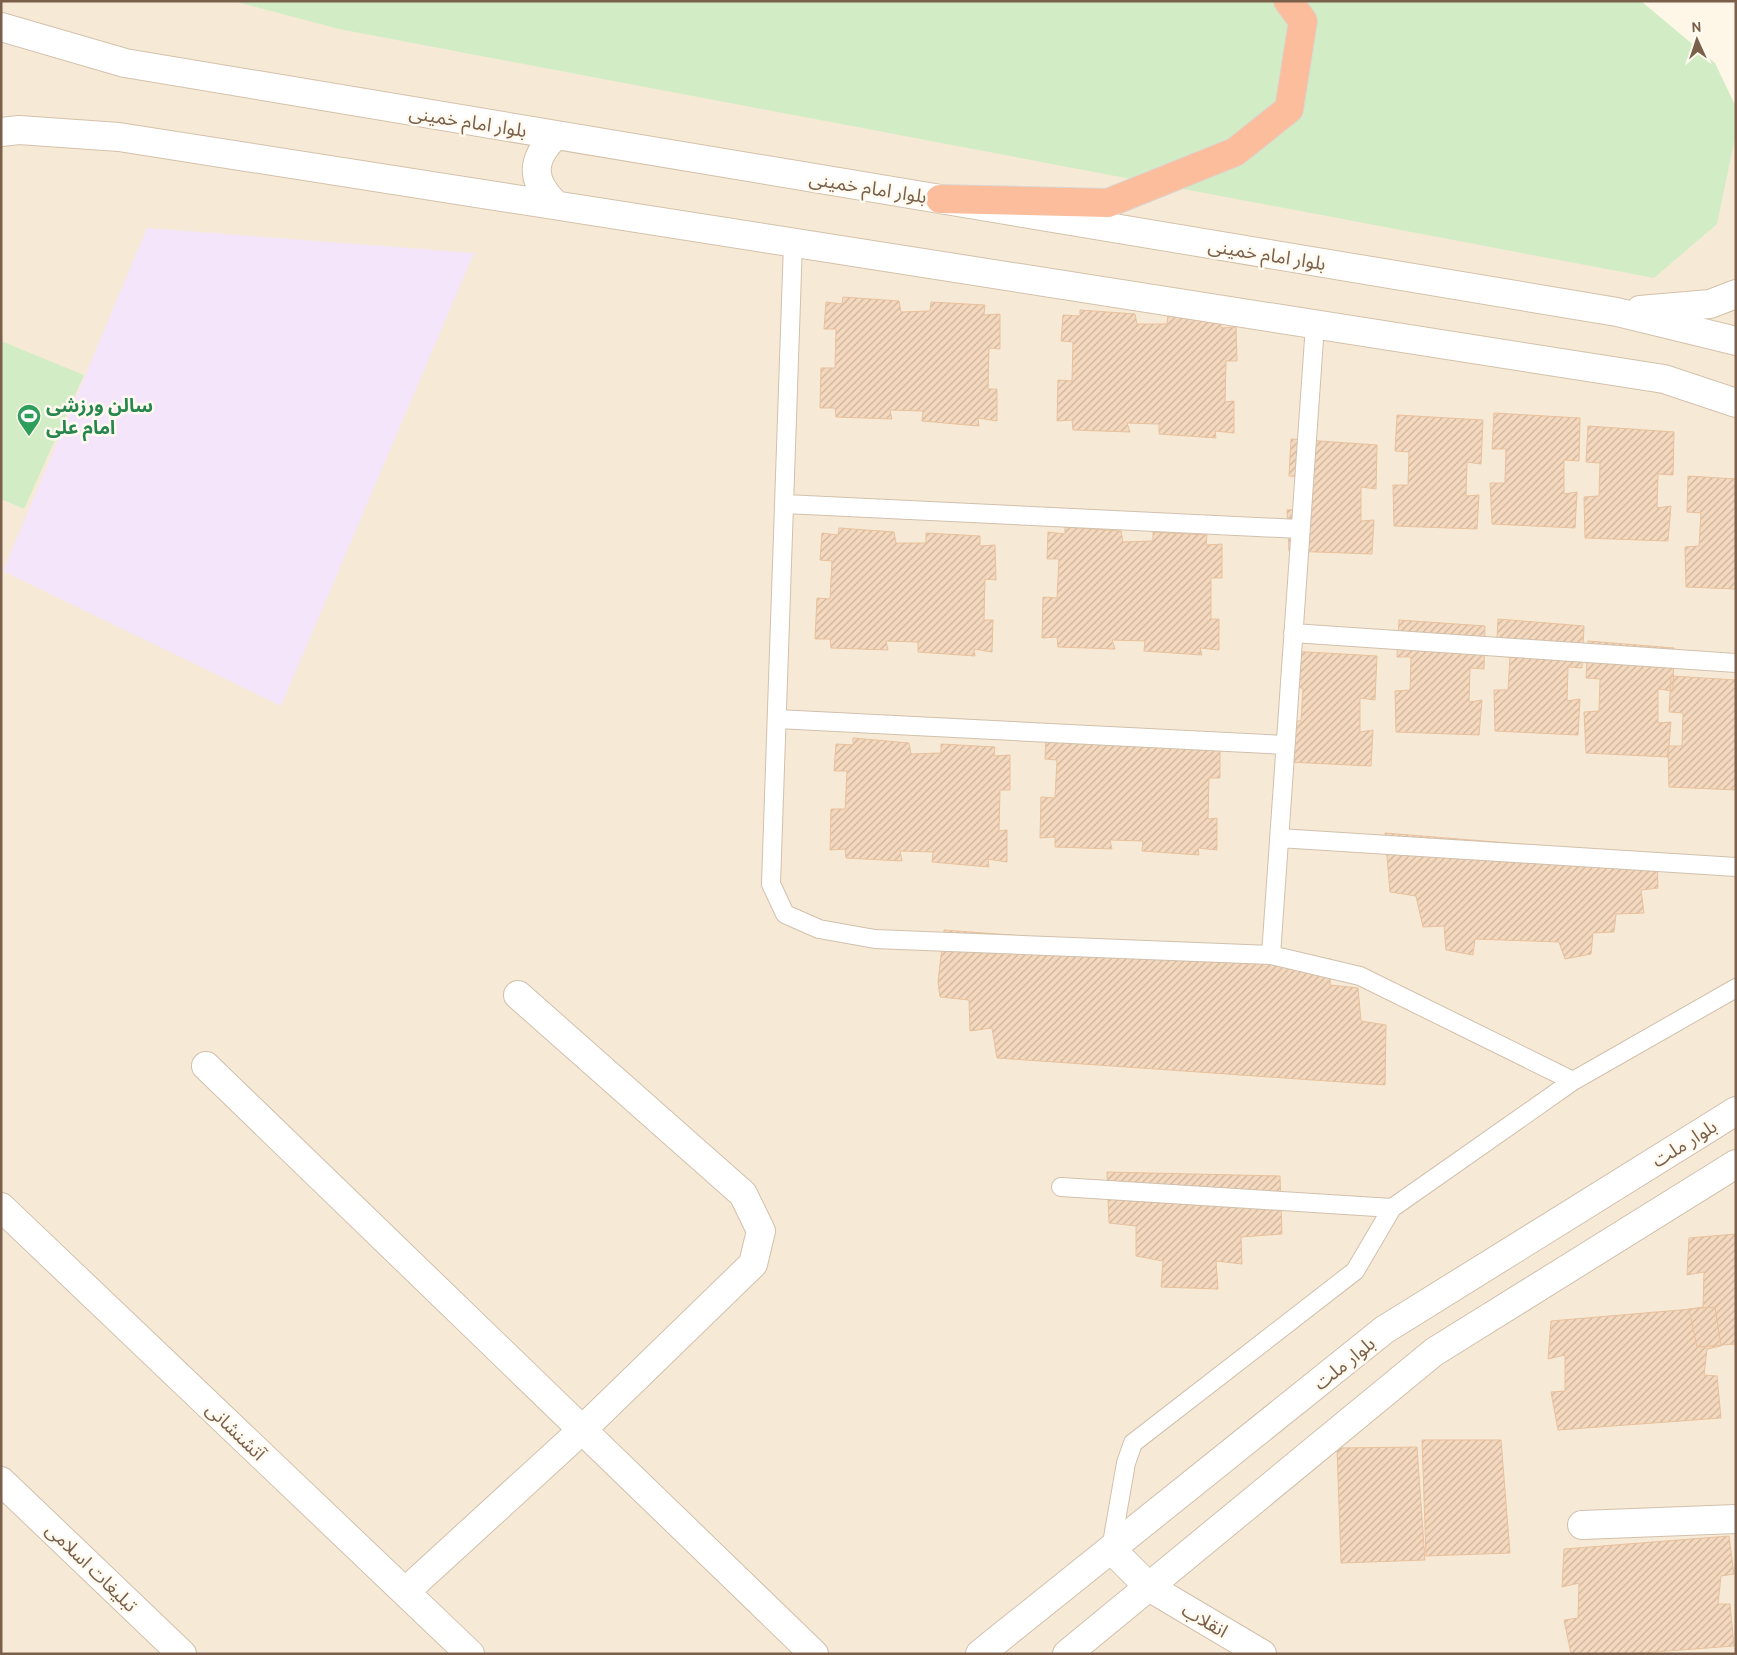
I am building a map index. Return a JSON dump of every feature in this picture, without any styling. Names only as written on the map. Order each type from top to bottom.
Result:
[{"type":"highway","points":[[940,199],[1108,203],[1235,152],[1288,109],[1303,21],[1288,1]]},
{"type":"street","name":"بلوار امام خمینی","points":[[1,27],[125,64],[1617,312],[1736,341]]},
{"type":"street","points":[[1,132],[19,130],[119,137],[555,204],[1664,379],[1736,404]]},
{"type":"street","points":[[555,204],[543,193],[537,178],[537,161],[544,146],[556,135]]},
{"type":"street","points":[[1617,312],[1710,304],[1736,294]]},
{"type":"street","points":[[405,1592],[582,1430],[753,1264],[761,1231],[743,1194],[518,995]]},
{"type":"street","points":[[206,1066],[814,1654]]},
{"type":"street","name":"بلوار ملت","points":[[980,1654],[1384,1330],[1736,1111]]},
{"type":"street","points":[[1068,1654],[1434,1352],[1736,1164]]},
{"type":"street","name":"آتشنشانی","points":[[1,1208],[470,1654]]},
{"type":"street","name":"تبلیغات اسلامی","points":[[1,1481],[182,1654]]},
{"type":"street","points":[[1582,1525],[1736,1519]]},
{"type":"street","name":"انقلاب","points":[[1110,1549],[1149,1587],[1262,1654]]},
{"type":"lane","points":[[793,243],[772,884],[785,914],[819,929],[875,939],[1271,955],[1360,976],[1573,1081]]},
{"type":"lane","points":[[1271,955],[1315,325]]},
{"type":"lane","points":[[785,504],[1300,529]]},
{"type":"lane","points":[[1293,633],[1736,663]]},
{"type":"lane","points":[[777,719],[1285,745]]},
{"type":"lane","points":[[1278,838],[1736,867]]},
{"type":"lane","points":[[1110,1549],[1126,1463],[1133,1443],[1355,1271],[1392,1208],[1573,1081],[1736,988]]},
{"type":"lane","points":[[1061,1187],[1392,1208]]},
{"type":"shaded area","points":[[1,1],[1535,1],[1736,118],[1736,1654],[1,1654]]},
{"type":"shaded area","points":[[147,228],[474,253],[281,706],[3,571]]},
{"type":"green space","points":[[233,1],[1641,1],[1715,63],[1736,107],[1736,133],[1717,224],[1654,278],[339,29]]},
{"type":"green space","name":"سالن ورزشی امام علی","points":[[1,341],[84,375],[24,509],[1,499]]},
{"type":"building","points":[[843,297],[899,301],[901,312],[930,311],[931,302],[985,305],[984,315],[1000,314],[1000,349],[989,348],[988,389],[997,389],[997,421],[978,418],[979,426],[922,421],[923,411],[890,410],[892,419],[836,417],[835,408],[820,408],[821,368],[835,368],[836,329],[824,329],[826,302],[842,304]]},
{"type":"building","points":[[1080,310],[1135,314],[1137,324],[1167,324],[1168,314],[1221,318],[1221,328],[1236,327],[1237,361],[1226,361],[1225,402],[1234,401],[1234,433],[1215,431],[1216,438],[1159,434],[1159,424],[1127,423],[1130,432],[1073,430],[1072,420],[1057,421],[1058,380],[1072,381],[1073,342],[1061,341],[1063,315],[1080,316]]},
{"type":"building","points":[[1494,413],[1580,418],[1579,461],[1564,460],[1564,494],[1577,492],[1575,528],[1492,524],[1490,483],[1505,483],[1506,449],[1492,449]]},
{"type":"building","points":[[1397,415],[1483,420],[1481,464],[1467,462],[1466,496],[1479,495],[1477,529],[1394,526],[1393,485],[1408,485],[1409,452],[1395,451]]},
{"type":"building","points":[[1588,426],[1674,432],[1673,475],[1658,474],[1657,508],[1671,506],[1668,541],[1585,538],[1584,497],[1599,496],[1600,463],[1586,462]]},
{"type":"building","points":[[1291,439],[1377,445],[1376,489],[1361,487],[1361,521],[1374,520],[1372,554],[1289,551],[1287,510],[1302,509],[1303,477],[1289,476]]},
{"type":"building","points":[[1688,476],[1736,479],[1736,589],[1686,587],[1685,547],[1699,546],[1701,513],[1687,512]]},
{"type":"building","points":[[1065,527],[1121,531],[1123,542],[1153,541],[1153,532],[1207,535],[1206,545],[1222,544],[1222,578],[1211,578],[1211,619],[1219,619],[1219,650],[1200,648],[1202,655],[1144,651],[1145,641],[1112,640],[1115,649],[1058,647],[1057,637],[1042,638],[1043,597],[1057,598],[1059,559],[1047,559],[1048,532],[1065,534]]},
{"type":"building","points":[[839,528],[894,532],[896,543],[926,543],[926,533],[980,536],[980,546],[995,545],[996,580],[985,579],[984,620],[993,620],[992,652],[974,649],[975,656],[918,652],[918,642],[886,641],[888,650],[831,648],[830,639],[815,639],[817,598],[830,599],[832,561],[820,560],[822,533],[838,535]]},
{"type":"building","points":[[1498,619],[1584,626],[1582,668],[1568,667],[1567,701],[1580,699],[1578,735],[1495,731],[1494,690],[1508,690],[1510,657],[1496,656]]},
{"type":"building","points":[[1399,620],[1485,626],[1484,669],[1470,668],[1469,702],[1482,700],[1479,735],[1396,732],[1395,691],[1410,690],[1411,657],[1397,657]]},
{"type":"building","points":[[1588,641],[1674,648],[1673,691],[1658,689],[1658,723],[1671,722],[1668,757],[1586,753],[1584,712],[1599,711],[1600,679],[1586,678]]},
{"type":"building","points":[[1290,651],[1377,656],[1375,700],[1360,698],[1360,732],[1373,730],[1371,766],[1288,762],[1286,721],[1301,721],[1303,688],[1288,687]]},
{"type":"building","points":[[1671,676],[1736,680],[1736,790],[1669,787],[1668,746],[1682,746],[1683,713],[1669,712]]},
{"type":"building","points":[[1046,732],[1220,744],[1220,778],[1209,778],[1208,819],[1217,818],[1217,850],[1198,848],[1199,855],[1142,851],[1143,841],[1110,840],[1112,849],[1055,847],[1055,837],[1040,838],[1041,797],[1055,798],[1057,760],[1045,759]]},
{"type":"building","points":[[853,738],[909,743],[911,754],[941,753],[941,744],[995,747],[994,756],[1010,755],[1010,790],[1000,790],[999,831],[1007,830],[1007,862],[988,859],[989,867],[932,862],[933,852],[900,851],[902,861],[846,858],[845,849],[830,850],[831,809],[845,809],[847,771],[834,771],[836,744],[853,745]]},
{"type":"building","points":[[1385,833],[1657,855],[1658,888],[1641,890],[1644,913],[1616,914],[1614,932],[1593,933],[1591,954],[1565,959],[1559,942],[1475,939],[1473,955],[1446,950],[1444,926],[1423,927],[1416,896],[1390,892]]},
{"type":"building","points":[[944,930],[1331,959],[1330,985],[1358,988],[1361,1021],[1386,1025],[1385,1085],[997,1058],[992,1028],[970,1031],[969,1000],[940,997],[938,982]]},
{"type":"building","points":[[1107,1172],[1280,1176],[1282,1234],[1241,1237],[1242,1264],[1216,1261],[1218,1289],[1161,1287],[1163,1261],[1136,1256],[1136,1226],[1109,1223]]},
{"type":"building","points":[[1736,1234],[1736,1344],[1697,1347],[1689,1309],[1703,1307],[1704,1272],[1687,1275],[1689,1238]]},
{"type":"building","points":[[1715,1307],[1721,1346],[1707,1349],[1704,1375],[1717,1376],[1721,1418],[1558,1430],[1551,1392],[1565,1391],[1565,1355],[1548,1359],[1551,1321]]},
{"type":"building","points":[[1422,1440],[1501,1440],[1510,1553],[1426,1556]]},
{"type":"building","points":[[1417,1447],[1425,1560],[1341,1563],[1337,1448]]},
{"type":"building","points":[[1729,1536],[1734,1574],[1721,1576],[1718,1604],[1730,1604],[1734,1646],[1627,1654],[1571,1654],[1564,1620],[1578,1618],[1579,1583],[1562,1587],[1564,1549]]},
{"type":"place","name":"سالن ورزشی امام علی","points":[[29,437]]}]
